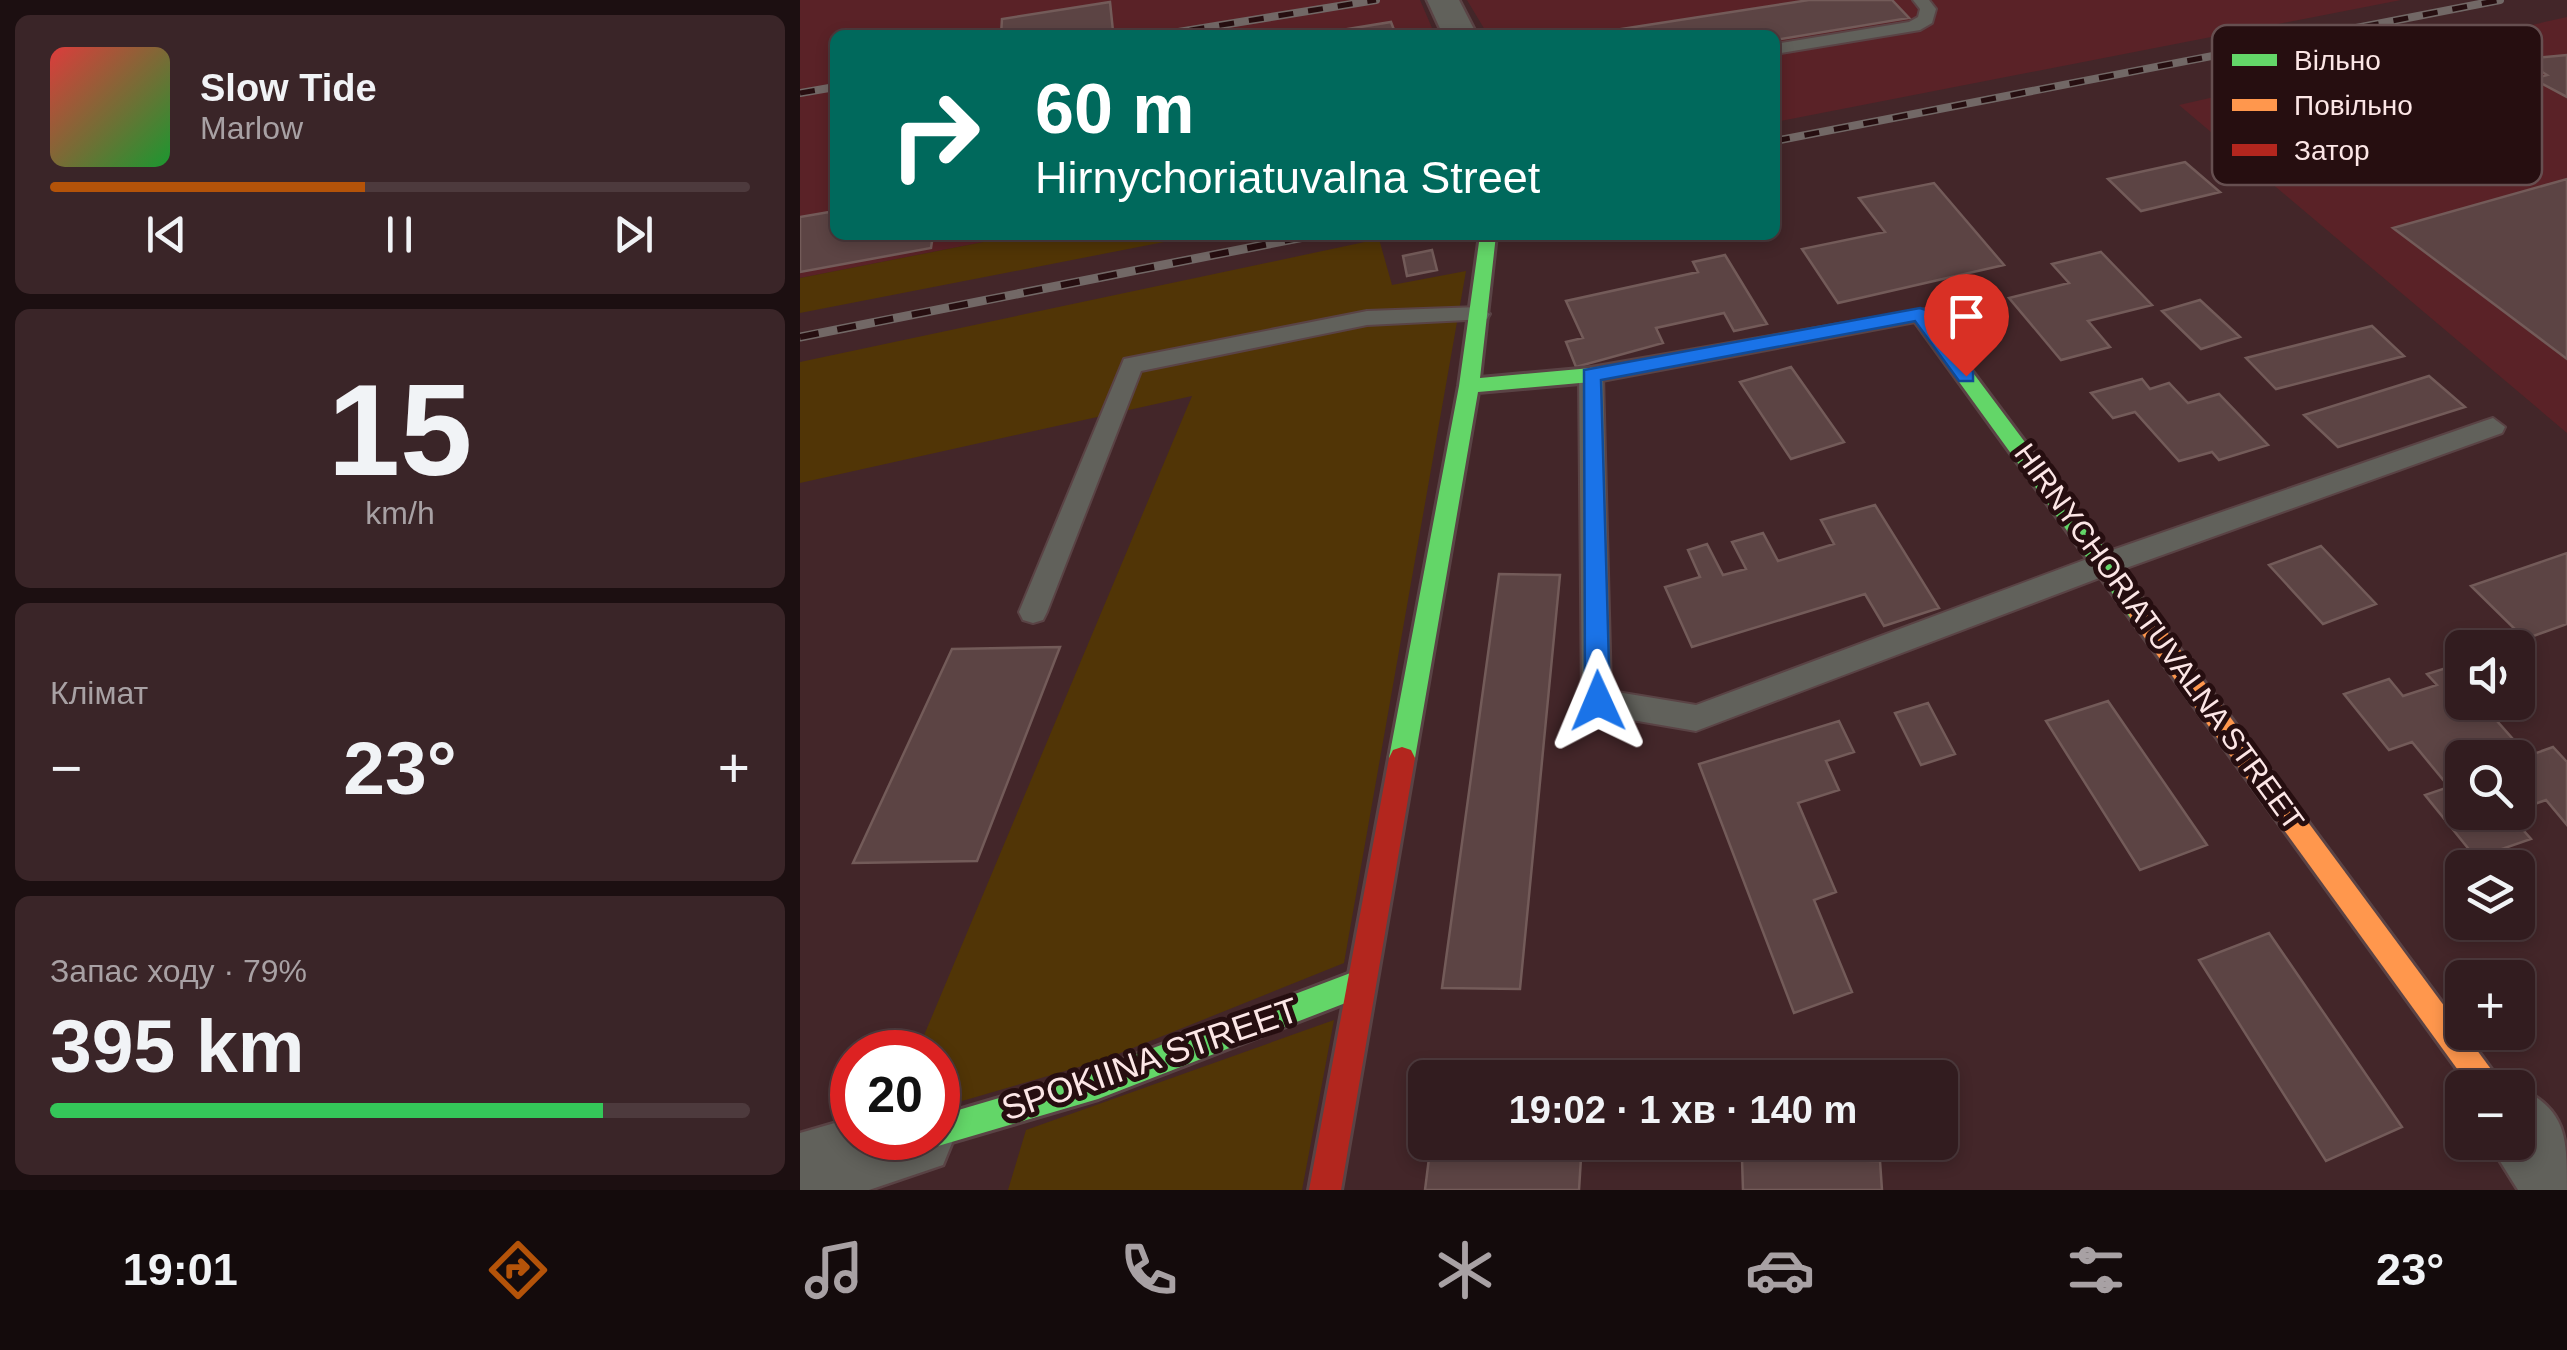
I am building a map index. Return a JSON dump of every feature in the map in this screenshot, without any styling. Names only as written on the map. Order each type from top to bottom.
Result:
[{"type":"street","points":[[1443,0],[1458,30]]},
{"type":"street","points":[[1326,1190],[1468,386],[1487,240]]},
{"type":"street","name":"HIRNYCHORIATUVALNA STREET","points":[[1468,386],[1591,375],[1920,314],[2477,1070]]},
{"type":"street","name":"SPOKIINA STREET","points":[[960,1125],[1098,1084],[1361,983]]},
{"type":"street","points":[[2535,1148],[2566,1190]]},
{"type":"street","points":[[800,1172],[841,1160]]},
{"type":"lane","points":[[1780,48],[1914,26],[1926,20],[1928,9],[1921,0]]},
{"type":"lane","points":[[1033,612],[1132,365],[1367,318],[1479,314]]},
{"type":"lane","points":[[1591,375],[1598,701],[1696,718],[2105,564],[2493,426]]},
{"type":"shaded area","points":[[800,0],[1420,0],[1433,30],[830,30],[830,240],[994,240],[800,278]]},
{"type":"shaded area","points":[[1467,0],[2401,0],[2273,25],[2212,25],[2212,37],[1780,121],[1780,30],[1485,30]]},
{"type":"shaded area","points":[[2567,17],[2567,433],[2274,185],[2542,185],[2542,25],[2532,25]]},
{"type":"shaded area","points":[[2212,98],[2212,133],[2179,105]]},
{"type":"shaded area","points":[[994,240],[1174,240],[800,313],[800,278]]},
{"type":"shaded area","points":[[1374,240],[1379,240],[1392,285],[1466,271],[1344,963],[1103,1060],[960,1102],[960,1030],[926,1030],[1192,396],[800,483],[800,362]]},
{"type":"shaded area","points":[[1334,1020],[1302,1190],[1008,1190],[1026,1130]]},
{"type":"building","points":[[1809,0],[1892,0],[1909,18],[1780,39],[1780,30],[1615,30]]},
{"type":"building","points":[[1110,2],[1113,30],[1001,30],[1002,19]]},
{"type":"building","points":[[1391,22],[1394,30],[1342,30]]},
{"type":"building","points":[[2567,55],[2567,97],[2542,84],[2542,76],[2547,75],[2542,72],[2542,57]]},
{"type":"building","points":[[2185,162],[2220,192],[2141,211],[2108,179]]},
{"type":"building","points":[[2567,179],[2567,359],[2393,228]]},
{"type":"building","points":[[1934,183],[2004,265],[1838,303],[1802,249],[1885,232],[1859,198]]},
{"type":"building","points":[[830,212],[830,240],[932,240],[931,248],[800,272],[800,217]]},
{"type":"building","points":[[1432,250],[1437,270],[1407,276],[1403,256]]},
{"type":"building","points":[[2101,252],[2152,305],[2088,321],[2110,347],[2061,360],[2009,298],[2069,283],[2052,264]]},
{"type":"building","points":[[1725,255],[1767,324],[1734,331],[1724,313],[1656,328],[1663,343],[1576,367],[1566,342],[1583,338],[1566,301],[1698,272],[1693,262]]},
{"type":"building","points":[[2200,300],[2240,337],[2201,349],[2162,311]]},
{"type":"building","points":[[2372,326],[2404,356],[2276,389],[2246,358]]},
{"type":"building","points":[[1791,367],[1844,442],[1791,459],[1740,382]]},
{"type":"building","points":[[2429,376],[2465,407],[2338,447],[2304,415]]},
{"type":"building","points":[[2142,379],[2150,389],[2169,383],[2188,403],[2219,394],[2268,445],[2219,460],[2212,452],[2179,461],[2135,412],[2113,418],[2091,393]]},
{"type":"building","points":[[1875,505],[1939,608],[1884,626],[1865,594],[1692,647],[1665,587],[1700,577],[1688,550],[1707,544],[1723,575],[1746,569],[1732,542],[1763,533],[1778,561],[1834,544],[1821,520]]},
{"type":"building","points":[[2321,546],[2376,604],[2323,624],[2269,565]]},
{"type":"building","points":[[2567,553],[2567,624],[2535,635],[2535,630],[2516,630],[2471,586]]},
{"type":"building","points":[[1499,574],[1560,575],[1520,989],[1442,988]]},
{"type":"building","points":[[1060,647],[977,861],[853,863],[952,649]]},
{"type":"building","points":[[2445,668],[2445,720],[2496,720],[2514,740],[2445,740],[2445,782],[2412,742],[2389,750],[2344,694],[2389,679],[2403,696],[2437,685],[2427,674]]},
{"type":"building","points":[[2108,701],[2207,845],[2140,870],[2046,721]]},
{"type":"building","points":[[1928,703],[1955,754],[1921,765],[1895,713]]},
{"type":"building","points":[[1839,721],[1854,752],[1826,761],[1839,790],[1798,803],[1836,892],[1814,900],[1852,992],[1794,1013],[1699,764]]},
{"type":"building","points":[[2553,747],[2567,762],[2567,825],[2546,800],[2535,804],[2535,753]]},
{"type":"building","points":[[2445,788],[2445,820],[2425,795]]},
{"type":"building","points":[[2453,830],[2523,830],[2531,839],[2499,850],[2470,850]]},
{"type":"building","points":[[2269,933],[2402,1127],[2326,1161],[2199,960]]},
{"type":"building","points":[[1429,1160],[1581,1160],[1579,1190],[1425,1190]]},
{"type":"building","points":[[1742,1160],[1880,1161],[1882,1190],[1743,1190]]},
{"type":"railway","points":[[1191,30],[1376,0]]},
{"type":"railway","points":[[2371,25],[2500,0]]},
{"type":"railway","points":[[1780,140],[2212,56]]},
{"type":"railway","points":[[800,93],[830,88]]},
{"type":"railway","points":[[800,337],[1289,240]]},
{"type":"traffic: fast","points":[[1402,758],[1469,386],[1487,240]]},
{"type":"traffic: fast","points":[[1469,386],[1591,375],[1920,314],[2139,612]]},
{"type":"traffic: fast","points":[[960,1125],[1098,1084],[1361,983]]},
{"type":"traffic: slow","points":[[2139,612],[2477,1070]]},
{"type":"traffic: jam","points":[[1325,1190],[1402,758]]},
{"type":"route","points":[[1598,701],[1591,375],[1920,314],[1966,376]]}]
